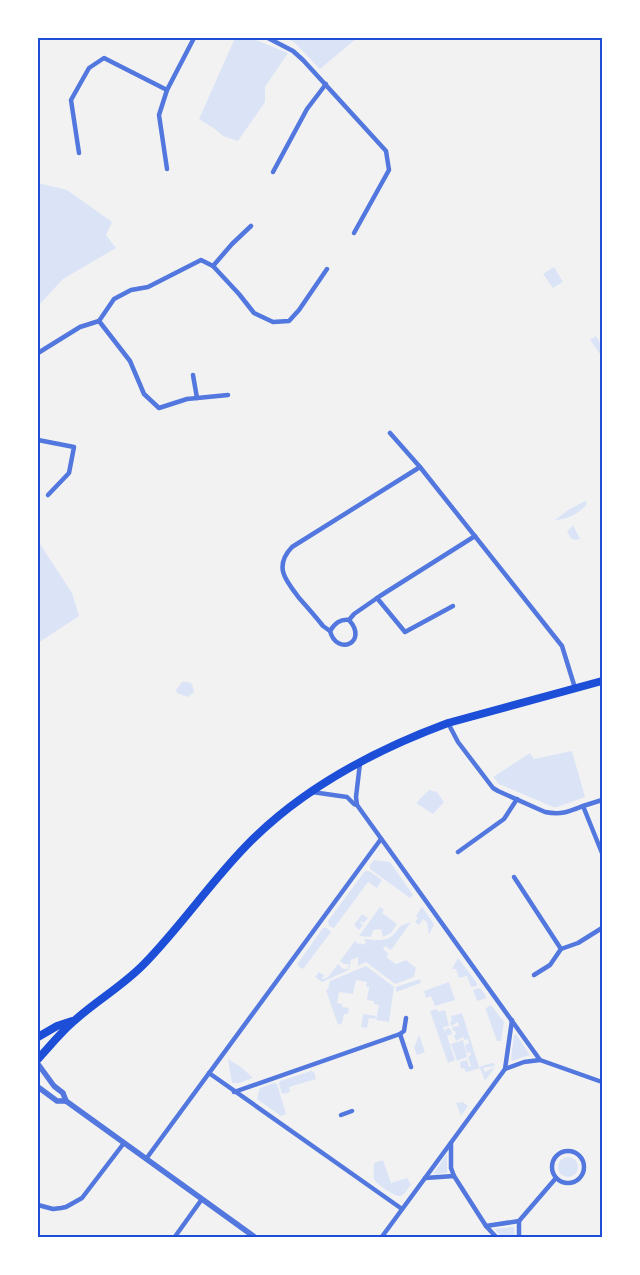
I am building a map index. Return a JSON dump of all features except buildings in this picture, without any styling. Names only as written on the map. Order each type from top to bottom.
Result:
[{"type":"main road","points":[[38,1059],[74,1021],[134,975],[246,846],[276,818],[311,792],[360,763],[405,740],[448,723],[602,681]]},
{"type":"main road","points":[[38,1037],[56,1026],[74,1021]]},
{"type":"street","points":[[167,169],[159,115],[167,90],[194,38]]},
{"type":"street","points":[[268,38],[292,51],[303,60],[386,151],[389,170],[354,232]]},
{"type":"street","points":[[79,153],[71,100],[89,68],[104,58],[167,90]]},
{"type":"street","points":[[273,172],[307,109],[326,84]]},
{"type":"street","points":[[213,266],[251,226]]},
{"type":"street","points":[[38,353],[80,327],[99,320],[114,299],[131,290],[148,287],[201,260],[213,266],[240,294],[254,313],[273,322],[289,321],[299,310],[327,269]]},
{"type":"street","points":[[99,320],[130,361],[144,394],[159,408],[197,398],[228,395]]},
{"type":"street","points":[[193,375],[197,398]]},
{"type":"street","points":[[390,433],[420,467],[562,646],[575,688]]},
{"type":"street","points":[[38,440],[74,447],[69,473],[48,495]]},
{"type":"street","points":[[349,620],[355,626],[356,635],[354,640],[348,645],[340,645],[332,639],[330,631],[323,626],[285,581],[283,561],[286,553],[292,547],[420,467]]},
{"type":"street","points":[[330,631],[338,621],[349,620],[354,614],[377,598],[475,536]]},
{"type":"street","points":[[377,598],[405,632],[453,606]]},
{"type":"street","points":[[448,723],[458,742],[493,788],[553,814],[562,814],[602,800]]},
{"type":"street","points":[[357,805],[356,797],[360,763]]},
{"type":"street","points":[[311,792],[347,797],[357,805],[540,1060]]},
{"type":"street","points":[[458,852],[504,819],[517,799]]},
{"type":"street","points":[[583,806],[602,853]]},
{"type":"street","points":[[146,1159],[381,840]]},
{"type":"street","points":[[514,877],[561,949]]},
{"type":"street","points":[[534,975],[550,965],[561,949],[578,944],[602,928]]},
{"type":"street","points":[[234,1092],[400,1034],[404,1031],[406,1018]]},
{"type":"street","points":[[381,1238],[505,1069],[512,1020]]},
{"type":"street","points":[[400,1034],[410,1067]]},
{"type":"street","points":[[505,1069],[524,1062],[540,1060],[602,1082]]},
{"type":"street","points":[[38,1064],[54,1086],[63,1094],[66,1101],[256,1238]]},
{"type":"street","points":[[208,1073],[402,1209]]},
{"type":"street","points":[[38,1087],[57,1101],[66,1101]]},
{"type":"street","points":[[340,1115],[352,1111]]},
{"type":"street","points":[[451,1142],[450,1168],[486,1226],[497,1238]]},
{"type":"street","points":[[38,1205],[53,1209],[61,1208],[82,1198],[124,1143]]},
{"type":"street","points":[[571,1151],[580,1156],[584,1166],[581,1177],[572,1183],[560,1182],[556,1178],[551,1168],[557,1154],[571,1151]]},
{"type":"street","points":[[425,1178],[454,1176]]},
{"type":"street","points":[[519,1238],[520,1221],[556,1178]]},
{"type":"street","points":[[174,1238],[202,1199]]},
{"type":"street","points":[[486,1226],[520,1221]]},
{"type":"shaded area","points":[[235,38],[251,38],[288,53],[265,87],[265,102],[238,141],[223,136],[199,119]]},
{"type":"shaded area","points":[[287,38],[357,38],[320,69],[294,42]]},
{"type":"shaded area","points":[[38,183],[67,190],[112,222],[106,235],[116,248],[63,279],[38,306]]},
{"type":"shaded area","points":[[554,267],[563,282],[553,288],[543,274]]},
{"type":"shaded area","points":[[596,336],[602,346],[602,357],[590,340]]},
{"type":"shaded area","points":[[585,501],[587,504],[577,513],[564,519],[555,520],[568,510]]},
{"type":"shaded area","points":[[573,525],[580,539],[574,540],[567,532]]},
{"type":"shaded area","points":[[38,541],[72,593],[79,616],[38,643]]},
{"type":"shaded area","points":[[182,682],[192,684],[194,692],[188,697],[177,693],[176,690]]},
{"type":"shaded area","points":[[572,751],[585,797],[557,807],[499,784],[493,777],[530,753],[534,759]]},
{"type":"shaded area","points":[[429,790],[437,792],[444,802],[433,814],[416,803]]},
{"type":"shaded area","points":[[374,860],[390,862],[413,895],[410,898],[370,869],[370,865]]},
{"type":"shaded area","points":[[365,871],[369,871],[382,880],[377,888],[368,882],[334,928],[329,926],[328,921]]},
{"type":"shaded area","points":[[380,907],[384,910],[382,913],[397,924],[391,933],[383,937],[381,929],[373,930],[371,937],[359,936]]},
{"type":"shaded area","points":[[422,907],[434,924],[429,935],[427,922],[423,919],[419,925],[415,922],[418,918],[416,916]]},
{"type":"shaded area","points":[[362,914],[368,918],[364,923],[360,922],[363,925],[359,930],[354,925]]},
{"type":"shaded area","points":[[411,922],[391,950],[385,946],[383,949],[388,953],[387,958],[396,964],[406,960],[416,968],[414,977],[395,984],[366,962],[358,966],[358,957],[351,960],[349,970],[322,982],[315,977],[319,972],[325,976],[322,977],[323,979],[328,977],[338,964],[343,969],[348,969],[349,964],[344,964],[340,961],[356,940],[357,944],[361,943],[362,945],[366,943],[364,939],[386,939],[392,936],[401,926]]},
{"type":"shaded area","points":[[323,928],[327,928],[331,932],[303,969],[298,966],[298,963]]},
{"type":"shaded area","points":[[458,958],[477,983],[477,986],[471,987],[467,976],[459,978],[456,969],[452,969]]},
{"type":"shaded area","points":[[366,966],[394,987],[389,1022],[376,1020],[379,1005],[374,1004],[374,1001],[367,1000],[369,987],[366,987],[367,982],[356,980],[353,994],[339,992],[337,1003],[342,1004],[342,1007],[349,1008],[348,1014],[344,1014],[342,1023],[338,1025],[326,990],[330,981]]},
{"type":"shaded area","points":[[420,979],[421,983],[396,992],[396,987]]},
{"type":"shaded area","points":[[449,982],[455,1000],[435,1006],[431,996],[426,998],[424,991]]},
{"type":"shaded area","points":[[481,989],[487,998],[477,1001],[473,990]]},
{"type":"shaded area","points":[[491,1005],[504,1022],[501,1041],[497,1041],[486,1010]]},
{"type":"shaded area","points":[[437,1009],[438,1012],[445,1010],[449,1026],[443,1027],[445,1032],[446,1029],[450,1028],[452,1034],[447,1036],[455,1060],[448,1063],[430,1011]]},
{"type":"shaded area","points":[[462,1013],[479,1067],[492,1063],[495,1064],[494,1066],[483,1068],[485,1072],[495,1067],[485,1081],[480,1068],[466,1072],[464,1068],[461,1069],[460,1062],[467,1060],[469,1067],[471,1066],[468,1057],[471,1055],[470,1052],[467,1053],[465,1045],[469,1043],[468,1039],[464,1040],[463,1037],[456,1041],[454,1035],[456,1034],[452,1027],[459,1026],[458,1022],[451,1026],[450,1022],[452,1021],[451,1016]]},
{"type":"shaded area","points":[[363,1014],[376,1016],[375,1019],[369,1018],[367,1028],[361,1027]]},
{"type":"shaded area","points":[[516,1034],[530,1055],[512,1061],[514,1035]]},
{"type":"shaded area","points":[[419,1035],[425,1052],[417,1055],[414,1048]]},
{"type":"shaded area","points":[[463,1040],[467,1057],[457,1061],[451,1044]]},
{"type":"shaded area","points":[[228,1059],[253,1078],[239,1083],[232,1083]]},
{"type":"shaded area","points":[[311,1071],[314,1072],[316,1079],[289,1087],[290,1092],[282,1094],[280,1081]]},
{"type":"shaded area","points":[[274,1083],[277,1084],[286,1114],[281,1116],[257,1099],[260,1088]]},
{"type":"shaded area","points":[[463,1102],[468,1106],[461,1116],[456,1103]]},
{"type":"shaded area","points":[[447,1154],[447,1173],[433,1174]]},
{"type":"shaded area","points":[[568,1157],[575,1160],[578,1167],[575,1174],[568,1177],[561,1174],[558,1167],[561,1160]]},
{"type":"shaded area","points":[[383,1160],[391,1183],[407,1178],[411,1185],[402,1195],[397,1196],[390,1192],[374,1179],[374,1163]]},
{"type":"shaded area","points":[[514,1227],[515,1237],[502,1237],[494,1229]]}]
